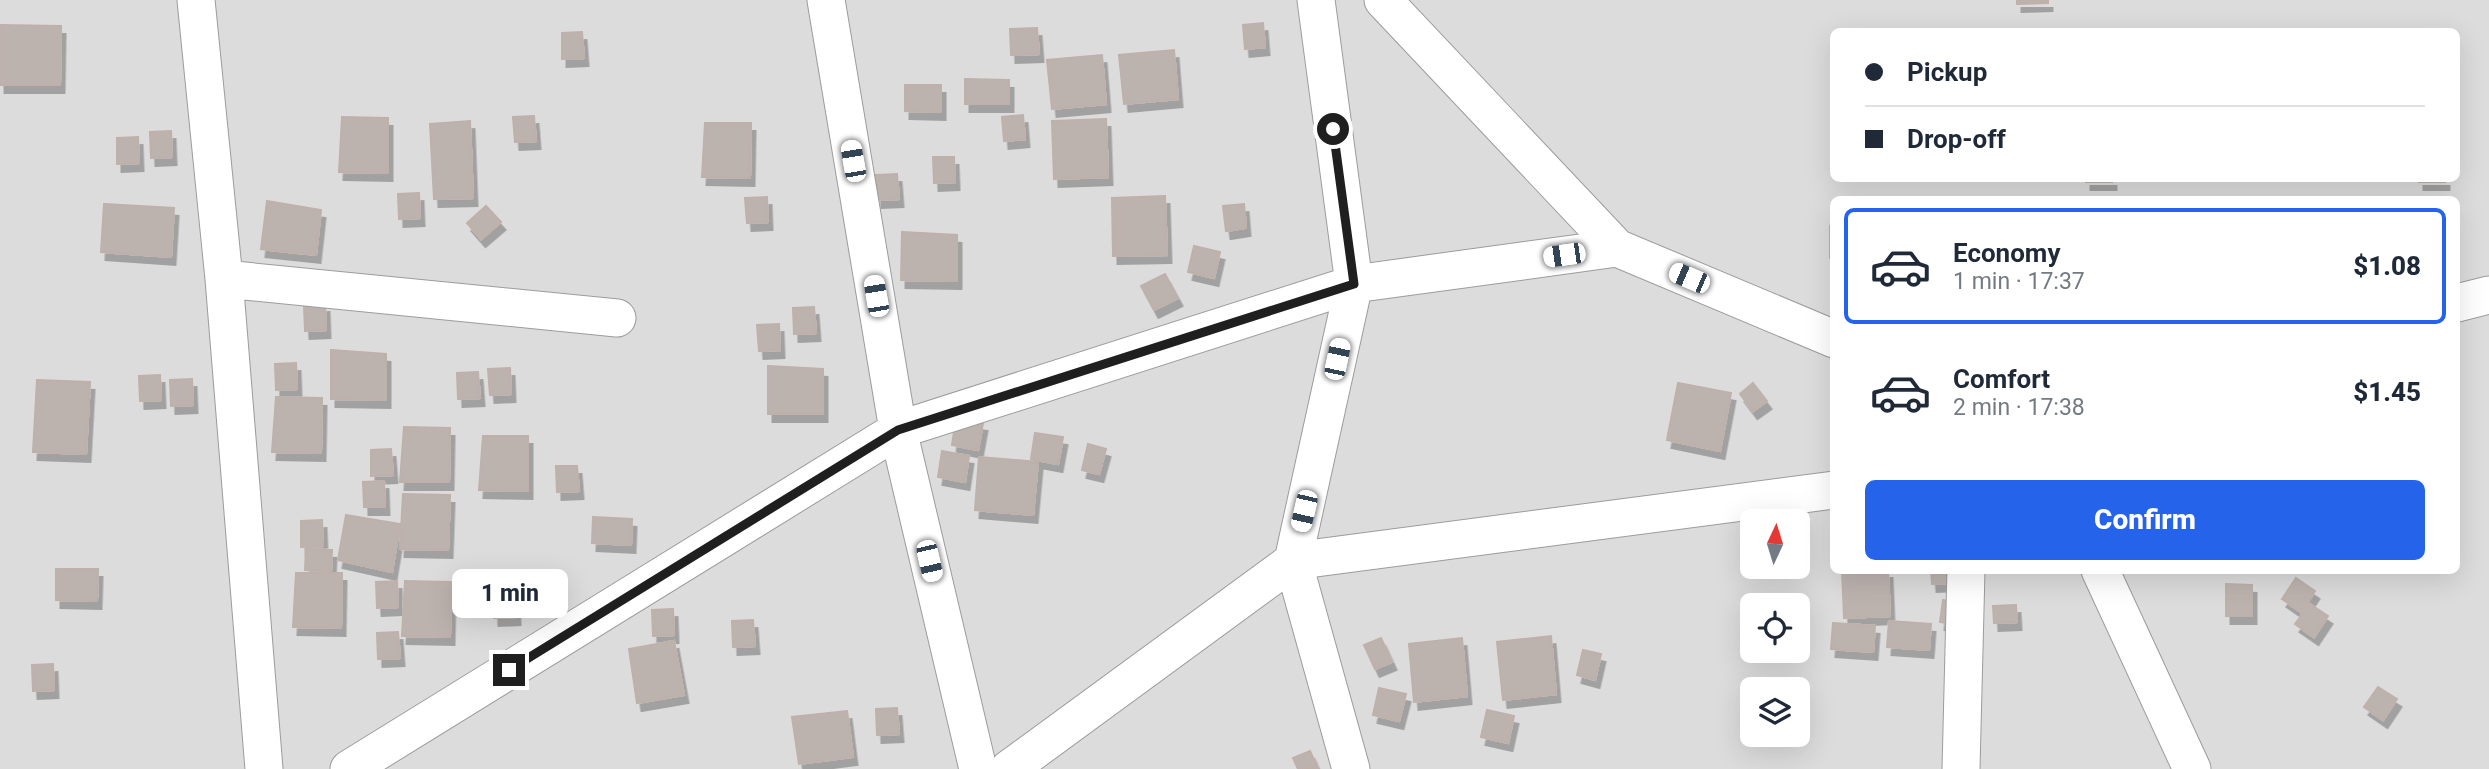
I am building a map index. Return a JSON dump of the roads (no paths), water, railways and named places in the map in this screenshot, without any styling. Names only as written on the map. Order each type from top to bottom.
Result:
[{"type":"street","points":[[196,0],[225,279],[264,769]]},
{"type":"street","points":[[826,0],[898,430],[978,769]]},
{"type":"street","points":[[1316,0],[1354,284],[1293,561],[1351,769]]},
{"type":"street","points":[[1382,0],[1617,248],[1830,337]]},
{"type":"street","points":[[349,769],[898,430],[1354,284],[1617,248]]},
{"type":"street","points":[[225,279],[617,318]]},
{"type":"street","points":[[2460,302],[2489,295]]},
{"type":"street","points":[[1009,769],[1293,561],[1830,491]]},
{"type":"street","points":[[1961,769],[1966,574]]},
{"type":"street","points":[[2102,574],[2192,769]]}]
